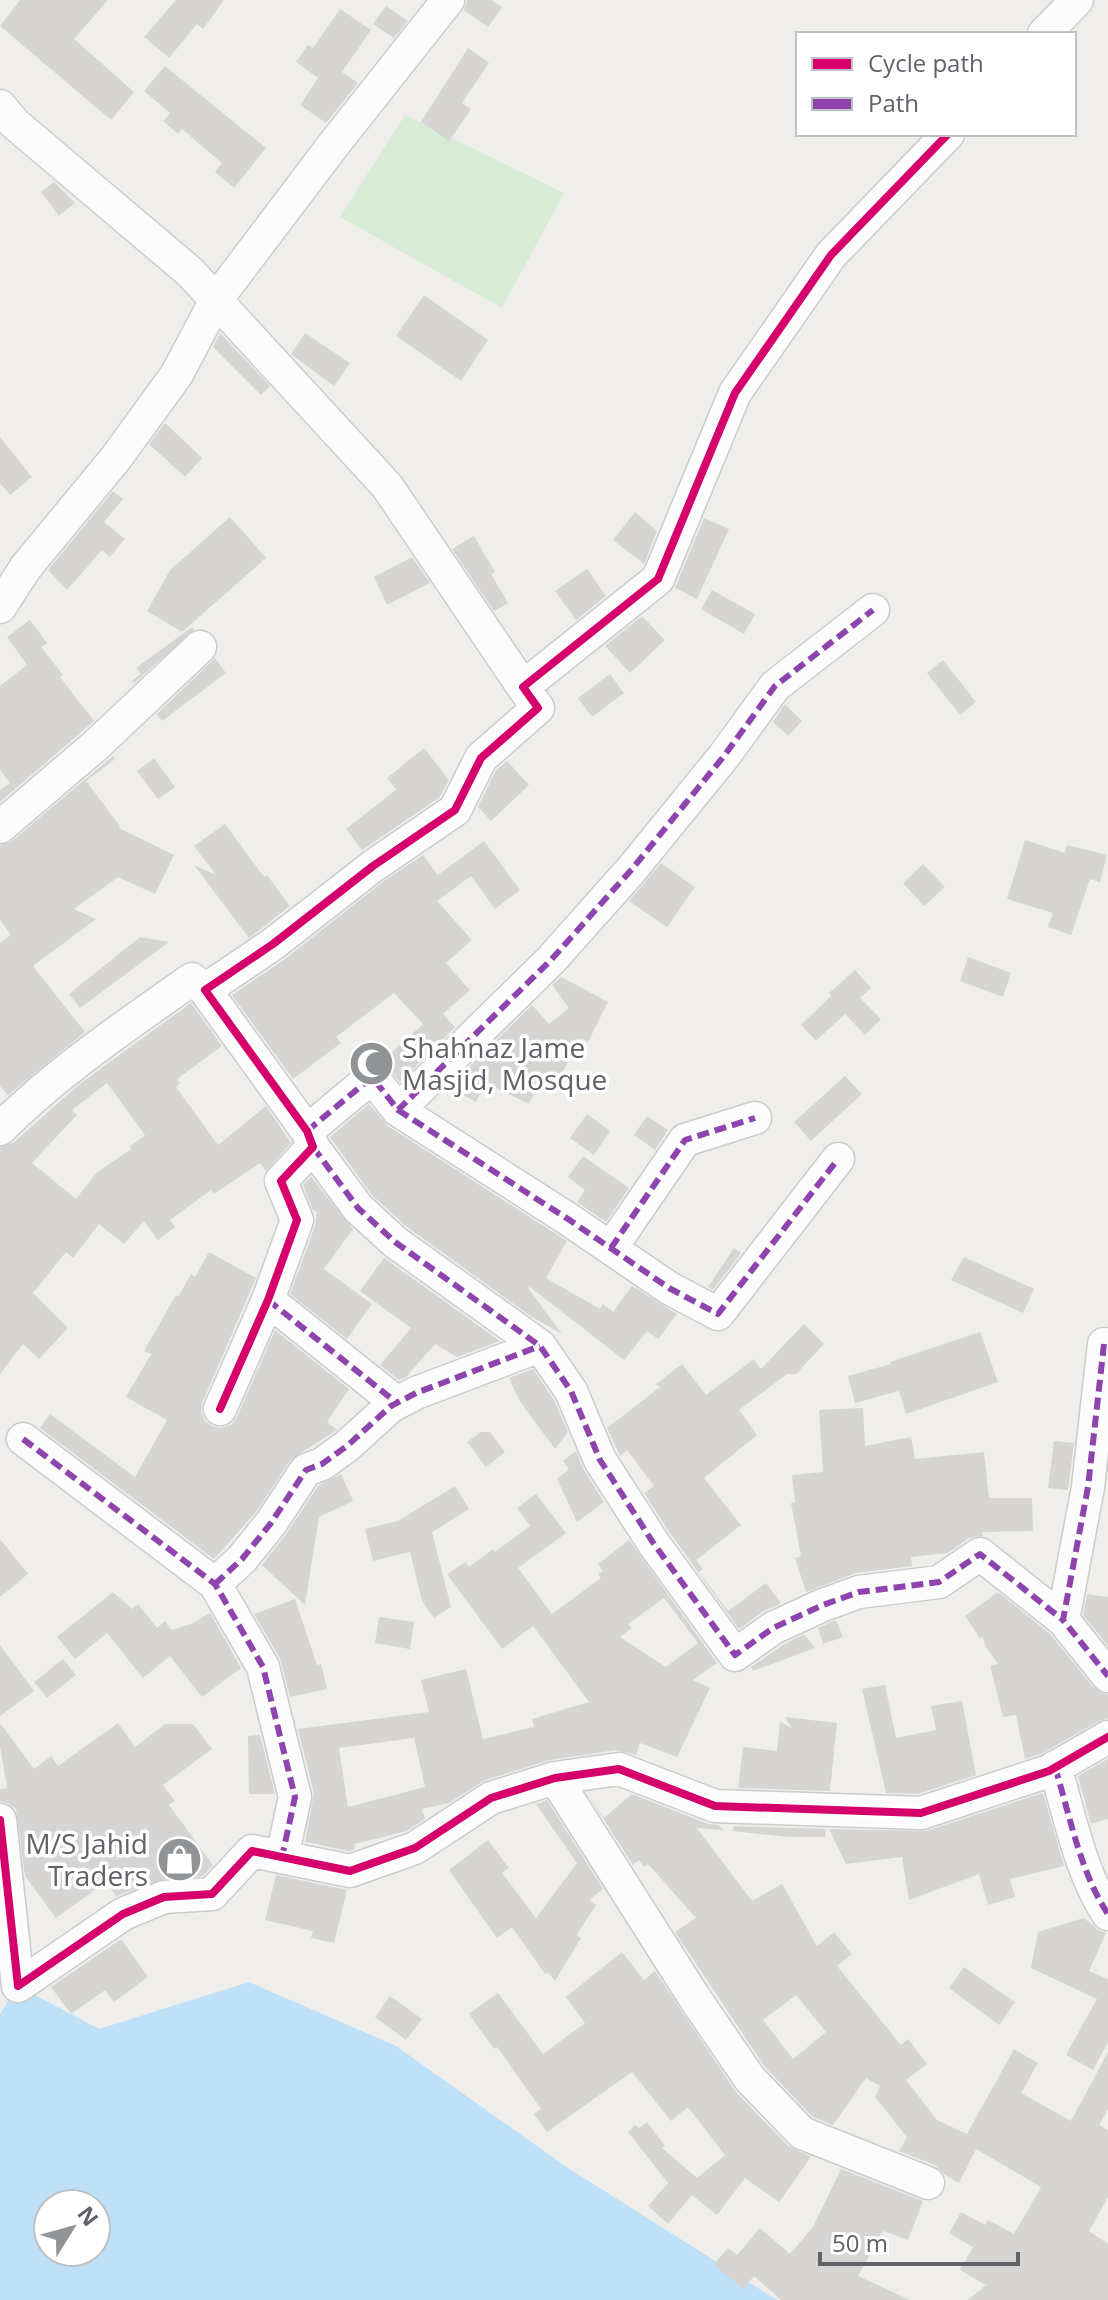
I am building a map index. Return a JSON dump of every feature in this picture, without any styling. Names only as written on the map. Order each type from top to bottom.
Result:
[{"type":"street","points":[[0,607],[26,567],[116,458],[177,374],[216,300],[448,0]]},
{"type":"street","points":[[1046,32],[1077,0]]},
{"type":"street","points":[[0,106],[14,123],[190,272],[387,486],[538,708],[481,758],[455,810],[373,866],[273,944],[205,990]]},
{"type":"street","points":[[523,687],[658,579],[735,393],[831,255],[946,136]]},
{"type":"street","points":[[398,1110],[551,960],[612,892],[724,756],[775,686],[873,610]]},
{"type":"street","points":[[0,827],[95,746],[200,647]]},
{"type":"street","points":[[0,1129],[23,1106],[106,1039],[192,979],[205,990],[358,1208],[395,1242],[540,1346],[571,1391],[600,1460],[654,1544],[735,1655],[773,1628],[823,1605],[859,1592],[939,1582],[980,1554],[1063,1620],[1108,1676]]},
{"type":"street","points":[[220,1409],[268,1300],[297,1220],[281,1181],[310,1139],[372,1077],[398,1110],[669,1288],[718,1314],[838,1159]]},
{"type":"street","points":[[611,1248],[685,1140],[755,1118]]},
{"type":"street","points":[[268,1300],[397,1403]]},
{"type":"street","points":[[1063,1620],[1088,1487],[1104,1344]]},
{"type":"street","points":[[215,1584],[252,1547],[306,1470],[322,1464],[347,1446],[397,1403],[540,1346]]},
{"type":"street","points":[[23,1439],[215,1584],[263,1667],[288,1768],[295,1797],[282,1857]]},
{"type":"street","points":[[0,1820],[9,1987],[123,1914],[164,1897],[212,1894],[252,1851],[350,1871],[415,1848],[491,1798],[555,1778],[619,1769],[715,1806],[921,1813],[1055,1767],[1108,1737]]},
{"type":"street","points":[[1055,1767],[1080,1852],[1097,1898],[1108,1914]]},
{"type":"street","points":[[555,1778],[694,1997],[750,2079],[802,2133],[928,2183]]},
{"type":"green space","points":[[405,115],[564,193],[502,308],[340,217]]},
{"type":"water","points":[[249,1982],[396,2046],[565,2166],[777,2300],[0,2300],[0,2014],[18,1986],[99,2029]]},
{"type":"building","points":[[20,0],[108,0],[74,39],[134,92],[111,120],[0,26]]},
{"type":"building","points":[[176,0],[224,0],[203,29],[197,24],[169,58],[144,37]]},
{"type":"building","points":[[467,0],[491,0],[502,7],[488,27],[464,10]]},
{"type":"building","points":[[386,6],[408,21],[394,38],[373,24]]},
{"type":"building","points":[[340,9],[371,30],[342,72],[358,83],[326,123],[300,105],[318,78],[296,62],[308,45],[313,48]]},
{"type":"building","points":[[468,48],[489,63],[462,103],[471,109],[449,141],[421,122]]},
{"type":"building","points":[[165,66],[266,148],[234,188],[215,172],[222,163],[182,129],[178,134],[163,121],[170,113],[144,91]]},
{"type":"building","points":[[54,182],[75,203],[59,216],[41,192]]},
{"type":"building","points":[[424,295],[488,340],[461,381],[396,336]]},
{"type":"building","points":[[220,333],[270,386],[261,395],[213,347]]},
{"type":"building","points":[[305,333],[350,363],[334,386],[291,354]]},
{"type":"building","points":[[165,423],[202,458],[185,477],[149,444]]},
{"type":"building","points":[[0,437],[32,477],[10,495],[0,483]]},
{"type":"building","points":[[113,491],[123,499],[104,522],[125,539],[110,557],[102,550],[67,590],[48,570]]},
{"type":"building","points":[[635,512],[657,531],[644,564],[613,540]]},
{"type":"building","points":[[230,517],[266,558],[182,632],[147,611],[170,570]]},
{"type":"building","points":[[704,518],[729,529],[697,599],[675,588]]},
{"type":"building","points":[[474,536],[495,572],[491,574],[508,603],[494,611],[452,549]]},
{"type":"building","points":[[412,557],[430,583],[387,605],[374,577]]},
{"type":"building","points":[[587,569],[606,596],[576,620],[555,591]]},
{"type":"building","points":[[712,590],[755,614],[744,634],[701,609]]},
{"type":"building","points":[[642,616],[665,640],[630,673],[605,646]]},
{"type":"building","points":[[30,620],[47,643],[41,647],[63,675],[60,677],[94,721],[0,802],[0,790],[10,783],[0,770],[0,686],[27,665],[7,637]]},
{"type":"building","points":[[192,627],[194,630],[134,683],[132,681],[141,674],[136,668]]},
{"type":"building","points":[[215,658],[226,673],[162,721],[157,714]]},
{"type":"building","points":[[943,660],[976,702],[960,715],[927,673]]},
{"type":"building","points":[[610,674],[624,693],[592,717],[578,698]]},
{"type":"building","points":[[785,704],[802,721],[788,736],[773,722]]},
{"type":"building","points":[[424,748],[449,780],[440,797],[362,850],[346,829],[396,790],[387,778]]},
{"type":"building","points":[[113,756],[115,759],[86,781],[119,828],[174,855],[155,894],[118,877],[74,909],[96,919],[33,966],[85,1032],[8,1095],[0,1086],[0,943],[11,935],[0,920],[0,846],[12,841]]},
{"type":"building","points":[[154,758],[175,787],[158,799],[137,771]]},
{"type":"building","points":[[507,761],[529,785],[491,821],[478,807],[496,770]]},
{"type":"building","points":[[225,824],[290,906],[249,938],[194,865],[216,875],[194,846]]},
{"type":"building","points":[[1025,840],[1065,853],[1067,845],[1107,855],[1100,882],[1090,879],[1071,935],[1048,927],[1053,913],[1007,899]]},
{"type":"building","points":[[484,841],[520,890],[495,909],[471,876],[437,901],[472,940],[446,963],[470,990],[443,1014],[455,1027],[400,1082],[382,1061],[423,1024],[394,993],[336,1037],[341,1043],[293,1079],[232,995],[423,855],[438,875]]},
{"type":"building","points":[[661,863],[695,887],[667,927],[629,901]]},
{"type":"building","points":[[923,864],[945,887],[924,906],[903,883]]},
{"type":"building","points":[[140,937],[169,942],[80,1008],[69,994]]},
{"type":"building","points":[[968,957],[1011,973],[1003,997],[960,981]]},
{"type":"building","points":[[855,970],[871,988],[860,998],[881,1019],[865,1035],[845,1014],[816,1041],[801,1025],[831,996],[829,993]]},
{"type":"building","points":[[561,977],[608,1002],[588,1042],[581,1038],[557,1082],[543,1075],[529,1104],[486,1083],[476,1102],[452,1089],[459,1077],[532,1005],[549,1024],[569,1008],[552,985]]},
{"type":"building","points":[[191,1003],[222,1046],[177,1079],[180,1083],[176,1087],[218,1145],[266,1106],[291,1143],[266,1171],[260,1163],[214,1194],[211,1190],[170,1220],[175,1227],[158,1240],[144,1221],[124,1244],[99,1224],[73,1258],[66,1252],[33,1293],[68,1328],[39,1359],[23,1344],[0,1374],[0,1147],[13,1143],[81,1083]],"holes":[[[107,1083],[145,1135],[129,1147],[131,1149],[96,1173],[76,1199],[32,1163],[77,1115],[72,1110]]]},
{"type":"building","points":[[845,1076],[862,1094],[811,1141],[794,1122]]},
{"type":"building","points":[[369,1104],[388,1126],[567,1241],[546,1278],[600,1309],[603,1304],[613,1312],[632,1286],[677,1314],[658,1339],[647,1331],[624,1360],[530,1287],[562,1334],[532,1317],[407,1227],[372,1195],[330,1137]]},
{"type":"building","points":[[587,1114],[610,1131],[594,1155],[570,1138]]},
{"type":"building","points":[[647,1116],[668,1130],[655,1150],[634,1135]]},
{"type":"building","points":[[583,1156],[629,1188],[606,1222],[577,1202],[585,1190],[568,1177]]},
{"type":"building","points":[[311,1177],[353,1229],[324,1269],[372,1304],[347,1339],[290,1294],[315,1226],[317,1212],[313,1210],[303,1185]]},
{"type":"building","points":[[734,1248],[741,1253],[713,1290],[708,1287]]},
{"type":"building","points":[[209,1252],[256,1278],[203,1401],[201,1412],[205,1421],[221,1428],[231,1425],[275,1330],[349,1389],[327,1422],[337,1430],[291,1459],[256,1512],[214,1559],[40,1428],[50,1414],[135,1477],[167,1420],[126,1397],[151,1354],[144,1351],[176,1295],[178,1297],[191,1274],[195,1277]]},
{"type":"building","points":[[964,1257],[1034,1289],[1023,1313],[951,1280]]},
{"type":"building","points":[[384,1258],[500,1341],[457,1357],[435,1344],[406,1377],[399,1380],[380,1365],[411,1328],[360,1291]]},
{"type":"building","points":[[804,1324],[824,1344],[796,1374],[787,1374],[739,1410],[757,1435],[704,1478],[741,1525],[696,1560],[703,1569],[699,1572],[728,1611],[766,1583],[781,1603],[739,1629],[670,1533],[644,1493],[654,1486],[627,1450],[620,1456],[607,1428],[660,1387],[656,1384],[682,1364],[706,1395],[754,1359],[761,1369]]},
{"type":"building","points":[[980,1332],[998,1382],[906,1414],[899,1391],[855,1403],[848,1376]]},
{"type":"building","points":[[533,1369],[554,1400],[568,1432],[555,1449],[519,1400],[509,1378]]},
{"type":"building","points":[[863,1408],[865,1446],[911,1437],[915,1459],[984,1452],[989,1498],[1032,1498],[1033,1531],[982,1532],[983,1536],[969,1538],[948,1553],[911,1557],[912,1566],[856,1573],[806,1592],[795,1558],[801,1556],[791,1503],[795,1502],[792,1475],[823,1472],[819,1410]]},
{"type":"building","points":[[481,1432],[490,1432],[505,1452],[486,1467],[467,1442]]},
{"type":"building","points":[[1054,1441],[1074,1443],[1068,1490],[1048,1488]]},
{"type":"building","points":[[576,1451],[604,1502],[577,1522],[557,1479],[569,1469],[563,1461]]},
{"type":"building","points":[[341,1474],[353,1501],[319,1517],[305,1605],[262,1565],[318,1486]]},
{"type":"building","points":[[455,1486],[469,1509],[432,1532],[451,1607],[434,1618],[422,1601],[410,1552],[373,1561],[365,1529],[398,1521]]},
{"type":"building","points":[[536,1494],[566,1533],[518,1568],[552,1614],[601,1578],[598,1574],[603,1571],[598,1564],[629,1540],[717,1663],[693,1680],[710,1688],[677,1757],[640,1743],[636,1755],[616,1750],[550,1760],[485,1780],[449,1803],[422,1809],[425,1819],[406,1831],[355,1844],[354,1850],[305,1842],[314,1793],[298,1729],[429,1712],[421,1680],[466,1669],[483,1739],[534,1727],[532,1719],[589,1702],[533,1626],[502,1649],[447,1574],[466,1562],[469,1567],[493,1549],[495,1552],[530,1526],[517,1508]],"holes":[[[664,1598],[698,1643],[666,1667],[620,1637],[632,1628],[628,1624]],[[414,1738],[425,1787],[348,1807],[339,1748]]]},
{"type":"building","points":[[0,1539],[28,1574],[0,1597]]},
{"type":"building","points":[[113,1592],[132,1609],[138,1604],[157,1628],[165,1621],[172,1630],[210,1613],[241,1668],[202,1697],[170,1656],[143,1678],[107,1633],[75,1659],[57,1637]]},
{"type":"building","points":[[998,1592],[1050,1634],[1094,1688],[1108,1695],[1108,1718],[1041,1754],[1025,1759],[1016,1715],[1003,1717],[990,1666],[998,1664],[983,1637],[980,1638],[965,1616]]},
{"type":"building","points":[[1087,1594],[1108,1597],[1108,1646],[1083,1615]]},
{"type":"building","points":[[295,1599],[317,1665],[321,1664],[327,1689],[290,1697],[280,1658],[254,1614]]},
{"type":"building","points":[[379,1617],[414,1622],[410,1649],[375,1643]]},
{"type":"building","points":[[836,1620],[843,1637],[823,1644],[818,1628]]},
{"type":"building","points":[[804,1634],[815,1648],[753,1671],[751,1667]]},
{"type":"building","points":[[0,1645],[34,1691],[0,1716]]},
{"type":"building","points":[[63,1659],[76,1675],[47,1698],[34,1682]]},
{"type":"building","points":[[885,1685],[896,1738],[936,1730],[931,1706],[962,1701],[976,1775],[918,1794],[886,1793],[862,1689]]},
{"type":"building","points":[[785,1717],[837,1723],[830,1791],[738,1788],[743,1747],[777,1751],[780,1722],[792,1728]]},
{"type":"building","points":[[0,1723],[34,1769],[51,1756],[58,1766],[118,1723],[135,1747],[165,1724],[193,1724],[212,1749],[163,1785],[175,1801],[169,1805],[213,1865],[203,1876],[185,1877],[179,1869],[167,1878],[116,1896],[106,1882],[56,1918],[25,1876],[16,1809],[0,1801],[0,1789],[7,1788],[0,1746]]},
{"type":"building","points":[[260,1735],[275,1794],[249,1794],[248,1736]]},
{"type":"building","points":[[1108,1759],[1108,1819],[1091,1824],[1078,1776]]},
{"type":"building","points":[[587,1793],[604,1818],[632,1794],[708,1824],[718,1825],[724,1830],[697,1828],[752,1901],[782,1884],[817,1946],[834,1932],[852,1954],[837,1966],[901,2045],[908,2039],[927,2064],[906,2080],[937,2120],[967,2134],[1014,2049],[1038,2063],[1021,2093],[1071,2121],[1108,2052],[1108,2109],[1099,2125],[1108,2130],[1108,2197],[1089,2231],[1108,2244],[1108,2300],[968,2300],[986,2285],[960,2270],[973,2247],[949,2233],[961,2212],[985,2225],[988,2220],[1014,2234],[1041,2187],[976,2149],[959,2183],[935,2165],[899,2151],[907,2137],[875,2097],[880,2086],[866,2078],[833,2125],[813,2117],[765,2067],[675,1932],[696,1918],[648,1864],[644,1867],[639,1860],[633,1865]],"holes":[[[796,1995],[826,2032],[793,2059],[763,2020]]]},
{"type":"building","points":[[1043,1793],[1064,1866],[1010,1879],[1015,1897],[988,1905],[979,1874],[909,1900],[902,1857],[846,1864],[829,1829],[926,1831]]},
{"type":"building","points":[[547,1800],[603,1889],[589,1900],[596,1905],[576,1935],[581,1938],[555,1981],[548,1972],[545,1974],[512,1927],[497,1938],[449,1870],[488,1840],[509,1868],[502,1873],[536,1918],[577,1863],[536,1804]]},
{"type":"building","points":[[734,1826],[826,1829],[825,1837],[788,1837],[733,1831]]},
{"type":"building","points":[[276,1875],[347,1890],[334,1943],[311,1938],[313,1931],[265,1920]]},
{"type":"building","points":[[1084,1918],[1106,1933],[1089,1971],[1108,1979],[1108,2042],[1093,2070],[1066,2055],[1097,1999],[1031,1968],[1038,1932]]},
{"type":"building","points":[[121,1939],[148,1977],[114,2002],[105,1990],[71,2014],[51,1987]]},
{"type":"building","points":[[622,1952],[644,1980],[655,1971],[736,2092],[788,2146],[811,2157],[779,2202],[745,2178],[717,2215],[692,2195],[668,2224],[648,2206],[668,2183],[628,2132],[635,2125],[639,2128],[647,2122],[665,2146],[662,2148],[697,2178],[725,2155],[688,2107],[671,2121],[632,2072],[547,2132],[534,2114],[541,2109],[469,2014],[498,1993],[543,2054],[585,2023],[566,1997]]},
{"type":"building","points":[[964,1967],[1015,2002],[999,2025],[949,1988]]},
{"type":"building","points":[[390,1996],[422,2019],[406,2040],[375,2017]]},
{"type":"building","points":[[841,2169],[923,2201],[908,2240],[883,2231],[858,2276],[910,2300],[781,2300],[754,2276],[743,2289],[714,2264],[728,2248],[737,2255],[760,2228],[790,2254],[813,2227]]},
{"type":"marked path","points":[[307,1131],[372,1077],[398,1110],[551,960],[632,869],[724,756],[775,686],[873,610]]},
{"type":"marked path","points":[[398,1110],[669,1288],[718,1314],[838,1159]]},
{"type":"marked path","points":[[611,1248],[685,1140],[755,1118]]},
{"type":"marked path","points":[[313,1147],[358,1208],[395,1242],[540,1346],[571,1391],[600,1460],[654,1544],[735,1655],[773,1628],[823,1605],[859,1592],[939,1582],[980,1554],[1063,1620]]},
{"type":"marked path","points":[[268,1300],[397,1403]]},
{"type":"marked path","points":[[1104,1344],[1088,1487],[1063,1620],[1108,1676]]},
{"type":"marked path","points":[[215,1584],[242,1559],[271,1523],[306,1470],[322,1464],[347,1446],[391,1406],[416,1393],[540,1346]]},
{"type":"marked path","points":[[23,1439],[215,1584],[263,1667],[295,1797],[282,1857]]},
{"type":"marked path","points":[[1055,1767],[1083,1862],[1108,1914]]},
{"type":"cycle path","points":[[220,1409],[268,1300],[297,1220],[281,1181],[313,1147],[307,1131],[205,990],[273,944],[373,866],[455,810],[481,758],[538,708],[523,687],[658,579],[735,393],[831,255],[946,136]]},
{"type":"cycle path","points":[[0,1820],[18,1986],[123,1914],[164,1897],[212,1894],[252,1851],[350,1871],[415,1848],[491,1798],[555,1778],[619,1769],[715,1806],[921,1813],[1049,1771],[1108,1737]]},
{"type":"place","name":"Shahnaz Jame Masjid, Mosque","points":[[371,1063]]},
{"type":"place","name":"M/S Jahid Traders","points":[[179,1859]]}]
